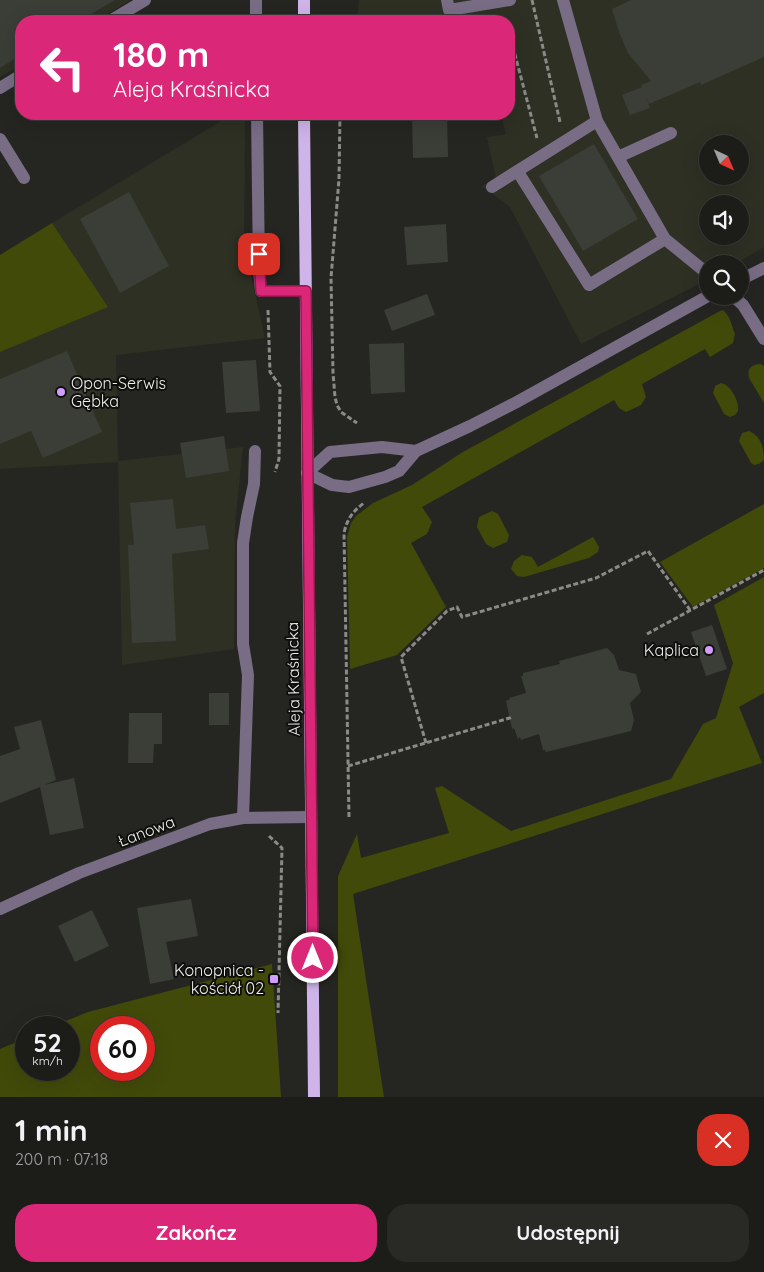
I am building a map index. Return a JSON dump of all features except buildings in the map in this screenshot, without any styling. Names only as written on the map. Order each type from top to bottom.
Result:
[{"type":"main road","points":[[304,0],[304,15]]},
{"type":"main road","name":"Aleja Kraśnicka","points":[[304,120],[314,1097]]},
{"type":"street","points":[[120,15],[146,0]]},
{"type":"street","points":[[256,0],[256,15]]},
{"type":"street","points":[[447,0],[449,10],[510,0]]},
{"type":"street","points":[[563,0],[597,121],[665,239],[699,267]]},
{"type":"street","points":[[0,88],[15,79]]},
{"type":"street","points":[[258,120],[259,270],[261,291],[306,291]]},
{"type":"street","points":[[492,187],[597,121]]},
{"type":"street","points":[[618,157],[670,133]]},
{"type":"street","points":[[0,139],[24,178]]},
{"type":"street","points":[[518,172],[589,285],[665,239]]},
{"type":"street","points":[[749,276],[764,268]]},
{"type":"street","points":[[416,451],[382,447],[330,452],[307,473],[332,485],[349,487],[385,478],[399,471],[416,451],[515,403],[699,301]]},
{"type":"street","points":[[743,305],[764,339]]},
{"type":"street","points":[[243,818],[248,675],[243,644],[243,544],[254,484],[255,451]]},
{"type":"street","name":"Łanowa","points":[[0,909],[79,873],[210,824],[243,818],[311,817]]},
{"type":"path","points":[[532,0],[560,121],[567,140]]},
{"type":"path","points":[[515,55],[542,156]]},
{"type":"path","points":[[340,120],[339,179],[331,278],[332,367],[337,405],[341,412],[357,423]]},
{"type":"path","points":[[268,308],[270,372],[280,386],[279,459],[274,475]]},
{"type":"path","points":[[349,817],[344,533],[346,522],[353,512],[368,501]]},
{"type":"path","points":[[426,743],[400,657],[447,612],[457,607],[462,617],[596,578],[648,551],[690,610]]},
{"type":"path","points":[[647,634],[764,570]]},
{"type":"path","points":[[348,766],[513,717]]},
{"type":"path","points":[[267,834],[282,848],[278,1013]]},
{"type":"shaded area","points":[[0,0],[131,0],[105,15],[15,15],[15,68],[0,77]]},
{"type":"shaded area","points":[[359,0],[764,0],[764,247],[749,256],[699,255],[699,284],[581,344],[510,207],[482,186],[496,179],[487,137],[506,134],[502,120],[515,120],[515,15],[358,15]]},
{"type":"shaded area","points":[[223,120],[245,120],[244,245],[265,338],[116,355],[118,461],[243,447],[235,524],[234,649],[122,665],[118,462],[0,469],[0,352],[107,307],[52,223]]},
{"type":"green space","points":[[52,223],[108,307],[0,352],[0,255]]},
{"type":"green space","points":[[723,310],[729,318],[735,334],[733,343],[710,357],[705,349],[642,384],[646,397],[641,405],[626,412],[619,408],[614,400],[422,507],[432,522],[427,534],[411,543],[446,607],[397,655],[350,669],[347,537],[351,523],[356,516],[373,503],[412,485],[463,452]]},
{"type":"green space","points":[[761,364],[764,366],[764,403],[749,378],[749,370],[752,366]]},
{"type":"green space","points":[[721,383],[731,390],[737,403],[738,411],[730,417],[724,414],[713,393],[715,386]]},
{"type":"green space","points":[[749,431],[759,439],[762,447],[764,460],[759,464],[754,465],[751,463],[739,441],[742,433]]},
{"type":"green space","points":[[764,504],[764,568],[693,607],[660,562]]},
{"type":"green space","points":[[492,511],[498,514],[509,535],[507,542],[493,548],[486,544],[477,527],[479,517]]},
{"type":"green space","points":[[593,537],[599,547],[598,552],[589,558],[524,577],[517,576],[511,569],[514,561],[522,555],[532,557],[538,567]]},
{"type":"green space","points":[[764,577],[764,693],[739,707],[762,763],[353,894],[384,1097],[338,1097],[338,876],[357,834],[361,858],[449,833],[435,788],[442,786],[511,831],[671,779],[703,724],[716,718],[733,663],[714,605]]},
{"type":"green space","points":[[272,964],[281,1097],[0,1097],[0,1049],[15,1043],[15,1081],[80,1081],[80,1016],[78,1016]]},
{"type":"place","name":"Opon-Serwis Gębka","points":[[61,392]]},
{"type":"place","name":"Kaplica","points":[[709,650]]},
{"type":"place","name":"Konopnica - kościół 02","points":[[274,979]]},
{"type":"route","points":[[259,254],[261,291],[306,291],[313,958]]}]
